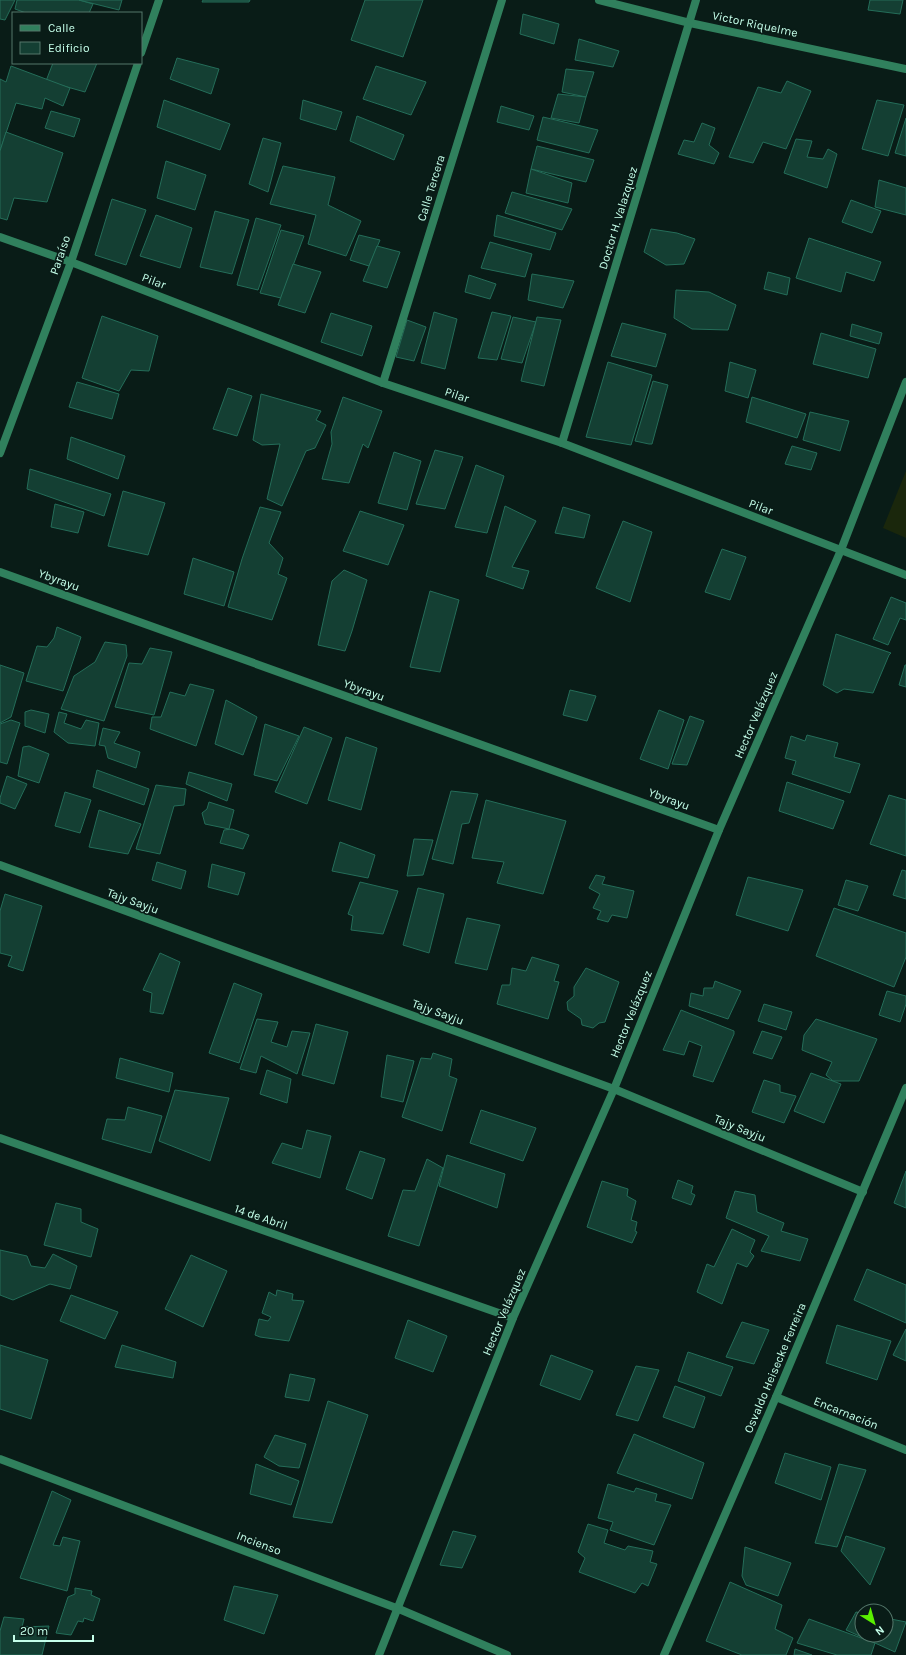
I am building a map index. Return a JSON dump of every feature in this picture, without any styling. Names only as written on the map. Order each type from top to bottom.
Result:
[{"type":"street","points":[[142,50],[159,0]]},
{"type":"street","name":"Calle Tercera","points":[[382,383],[502,0]]},
{"type":"street","name":"Victor Riquelme","points":[[599,0],[690,23],[906,68]]},
{"type":"street","name":"Doctor H. Valazquez","points":[[562,443],[696,0]]},
{"type":"street","name":"Paraíso","points":[[0,452],[71,262],[138,64]]},
{"type":"street","name":"Pilar","points":[[0,237],[71,262],[382,383],[562,443],[906,575]]},
{"type":"street","name":"Hector Velázquez","points":[[379,1655],[399,1609],[513,1318],[614,1089],[719,830],[841,550],[906,382]]},
{"type":"street","name":"Ybyrayu","points":[[0,572],[719,830]]},
{"type":"street","name":"Tajy Sayju","points":[[0,866],[614,1089],[863,1192]]},
{"type":"street","name":"Osvaldo Heisecke Ferreira","points":[[664,1655],[776,1397],[906,1088]]},
{"type":"street","name":"14 de Abril","points":[[0,1138],[513,1318]]},
{"type":"street","name":"Encarnación","points":[[776,1397],[906,1450]]},
{"type":"street","name":"Incienso","points":[[0,1459],[399,1609],[507,1655]]},
{"type":"green space","points":[[906,471],[906,538],[883,528]]},
{"type":"building","points":[[0,0],[15,0],[5,20],[0,19]]},
{"type":"building","points":[[17,0],[79,0],[93,4],[89,12],[23,12],[15,9]]},
{"type":"building","points":[[79,0],[122,0],[119,10]]},
{"type":"building","points":[[203,0],[250,0],[249,2],[202,2]]},
{"type":"building","points":[[365,0],[423,0],[403,57],[351,40]]},
{"type":"building","points":[[870,0],[903,0],[900,14],[868,10]]},
{"type":"building","points":[[523,14],[559,24],[554,44],[520,34]]},
{"type":"building","points":[[579,39],[619,51],[613,67],[575,60]]},
{"type":"building","points":[[177,58],[219,69],[211,94],[170,79]]},
{"type":"building","points":[[53,64],[97,64],[85,92],[46,81]]},
{"type":"building","points":[[11,66],[70,88],[63,106],[45,98],[42,109],[16,103],[0,151],[0,79],[6,82]]},
{"type":"building","points":[[376,66],[426,82],[411,115],[363,99]]},
{"type":"building","points":[[566,69],[594,72],[586,97],[562,92]]},
{"type":"building","points":[[787,81],[811,91],[786,149],[763,142],[753,163],[729,157],[758,87],[781,93]]},
{"type":"building","points":[[558,94],[586,97],[579,123],[551,118]]},
{"type":"building","points":[[164,100],[230,124],[220,150],[157,127]]},
{"type":"building","points":[[303,100],[342,112],[336,130],[300,119]]},
{"type":"building","points":[[877,100],[904,105],[888,156],[862,149]]},
{"type":"building","points":[[501,106],[534,116],[529,130],[497,122]]},
{"type":"building","points":[[51,111],[80,119],[74,137],[45,128]]},
{"type":"building","points":[[357,116],[404,135],[394,160],[350,141]]},
{"type":"building","points":[[543,117],[598,130],[589,153],[537,140]]},
{"type":"building","points":[[906,118],[906,156],[895,153]]},
{"type":"building","points":[[702,123],[715,128],[709,145],[719,153],[714,164],[678,154],[684,140],[694,142]]},
{"type":"building","points":[[6,132],[63,153],[47,202],[14,198],[7,220],[0,218],[0,151]]},
{"type":"building","points":[[263,138],[281,143],[268,192],[249,184]]},
{"type":"building","points":[[796,139],[812,141],[807,157],[823,159],[828,149],[837,154],[827,188],[784,173]]},
{"type":"building","points":[[537,146],[594,160],[586,182],[531,169]]},
{"type":"building","points":[[166,161],[206,175],[195,210],[157,198]]},
{"type":"building","points":[[283,166],[335,177],[328,205],[361,221],[346,256],[308,244],[316,215],[270,204]]},
{"type":"building","points":[[531,169],[572,183],[568,203],[526,193]]},
{"type":"building","points":[[879,180],[906,188],[906,215],[875,207]]},
{"type":"building","points":[[512,192],[572,209],[562,230],[505,213]]},
{"type":"building","points":[[112,199],[146,210],[126,265],[95,255]]},
{"type":"building","points":[[851,200],[881,211],[872,233],[842,222]]},
{"type":"building","points":[[215,211],[249,220],[232,274],[200,267]]},
{"type":"building","points":[[156,215],[192,228],[180,268],[140,256]]},
{"type":"building","points":[[497,215],[556,233],[550,250],[494,236]]},
{"type":"building","points":[[256,218],[281,225],[258,290],[237,285]]},
{"type":"building","points":[[651,229],[677,233],[695,239],[684,264],[666,265],[644,252]]},
{"type":"building","points":[[281,230],[304,236],[281,298],[260,293]]},
{"type":"building","points":[[359,235],[380,240],[369,266],[350,260]]},
{"type":"building","points":[[809,238],[881,262],[874,281],[846,272],[841,292],[796,278]]},
{"type":"building","points":[[490,242],[532,254],[525,277],[481,268]]},
{"type":"building","points":[[377,246],[400,252],[387,288],[363,281]]},
{"type":"building","points":[[293,264],[321,272],[305,313],[278,305]]},
{"type":"building","points":[[768,272],[790,278],[787,295],[764,289]]},
{"type":"building","points":[[532,274],[574,281],[563,308],[528,300]]},
{"type":"building","points":[[469,275],[496,284],[490,299],[465,292]]},
{"type":"building","points":[[676,290],[709,292],[736,305],[728,330],[692,329],[674,318]]},
{"type":"building","points":[[434,312],[457,319],[445,369],[421,363]]},
{"type":"building","points":[[492,312],[511,316],[497,360],[478,358]]},
{"type":"building","points":[[331,313],[372,326],[362,356],[321,342]]},
{"type":"building","points":[[102,316],[158,336],[149,371],[131,370],[119,391],[82,378]]},
{"type":"building","points":[[513,317],[536,322],[522,363],[501,359]]},
{"type":"building","points":[[537,317],[561,320],[544,386],[521,381]]},
{"type":"building","points":[[407,320],[426,327],[414,361],[396,357]]},
{"type":"building","points":[[622,323],[666,334],[656,367],[611,356]]},
{"type":"building","points":[[852,324],[882,333],[879,344],[850,336]]},
{"type":"building","points":[[821,333],[876,349],[868,378],[813,364]]},
{"type":"building","points":[[608,362],[652,375],[631,445],[586,437]]},
{"type":"building","points":[[730,362],[756,370],[748,398],[725,391]]},
{"type":"building","points":[[653,381],[668,385],[652,444],[649,444],[635,441]]},
{"type":"building","points":[[77,382],[119,394],[112,419],[69,407]]},
{"type":"building","points":[[228,388],[252,396],[237,436],[213,429]]},
{"type":"building","points":[[261,394],[321,411],[316,420],[326,425],[315,448],[306,451],[282,506],[267,499],[280,444],[262,445],[253,440]]},
{"type":"building","points":[[343,397],[382,411],[368,448],[363,444],[349,483],[322,479],[332,444],[331,432]]},
{"type":"building","points":[[752,397],[806,414],[797,438],[746,422]]},
{"type":"building","points":[[810,412],[849,421],[840,451],[803,440]]},
{"type":"building","points":[[71,437],[125,456],[118,479],[67,459]]},
{"type":"building","points":[[792,446],[817,453],[811,470],[785,464]]},
{"type":"building","points":[[435,450],[463,457],[445,509],[416,504]]},
{"type":"building","points":[[394,452],[421,461],[407,510],[378,503]]},
{"type":"building","points":[[476,465],[504,476],[487,533],[455,527]]},
{"type":"building","points":[[30,469],[111,494],[104,516],[27,489]]},
{"type":"building","points":[[123,491],[165,503],[148,555],[108,546]]},
{"type":"building","points":[[55,504],[84,512],[78,533],[51,527]]},
{"type":"building","points":[[505,506],[536,521],[512,567],[529,571],[523,589],[486,576]]},
{"type":"building","points":[[260,507],[281,512],[269,543],[283,558],[278,574],[287,578],[272,620],[228,607],[242,559]]},
{"type":"building","points":[[563,507],[590,515],[584,538],[555,533]]},
{"type":"building","points":[[360,511],[404,525],[388,565],[343,551]]},
{"type":"building","points":[[623,521],[652,532],[630,602],[596,588]]},
{"type":"building","points":[[722,549],[746,557],[730,600],[705,592]]},
{"type":"building","points":[[193,558],[234,572],[224,606],[184,594]]},
{"type":"building","points":[[344,570],[367,580],[345,651],[318,645],[332,581]]},
{"type":"building","points":[[430,591],[459,600],[440,672],[410,667]]},
{"type":"building","points":[[891,597],[906,603],[906,620],[900,618],[888,645],[873,639]]},
{"type":"building","points":[[57,627],[81,637],[63,691],[26,681],[37,646],[47,647],[54,638]]},
{"type":"building","points":[[836,634],[891,653],[873,693],[844,689],[837,693],[823,685]]},
{"type":"building","points":[[105,642],[126,645],[127,656],[104,721],[61,709],[74,676],[95,662]]},
{"type":"building","points":[[150,648],[172,652],[154,715],[115,707],[129,663],[142,664]]},
{"type":"building","points":[[0,665],[24,673],[11,717],[0,723]]},
{"type":"building","points":[[906,665],[906,687],[899,685]]},
{"type":"building","points":[[190,684],[214,690],[196,746],[150,729],[152,717],[161,717],[170,692],[185,696]]},
{"type":"building","points":[[570,690],[596,696],[587,721],[563,715]]},
{"type":"building","points":[[226,700],[257,717],[243,755],[215,744]]},
{"type":"building","points":[[31,710],[49,714],[45,733],[25,726],[25,712]]},
{"type":"building","points":[[659,710],[684,720],[668,769],[640,759]]},
{"type":"building","points":[[59,712],[67,714],[64,723],[81,729],[86,720],[99,723],[95,746],[68,743],[54,732]]},
{"type":"building","points":[[690,716],[704,721],[687,765],[672,764]]},
{"type":"building","points":[[11,720],[20,723],[7,764],[0,762],[0,724]]},
{"type":"building","points":[[265,724],[299,736],[277,781],[254,775]]},
{"type":"building","points":[[304,727],[332,738],[307,804],[275,792]]},
{"type":"building","points":[[103,728],[120,732],[114,743],[140,752],[136,768],[108,758],[105,746],[99,745]]},
{"type":"building","points":[[807,735],[838,743],[834,757],[860,764],[850,793],[792,774],[796,761],[785,758],[791,736],[805,741]]},
{"type":"building","points":[[346,737],[377,748],[361,810],[328,800]]},
{"type":"building","points":[[29,746],[49,754],[39,783],[18,776],[23,747]]},
{"type":"building","points":[[97,770],[149,789],[144,805],[93,787]]},
{"type":"building","points":[[189,772],[232,784],[227,801],[186,784]]},
{"type":"building","points":[[7,776],[27,784],[15,809],[0,803],[0,798]]},
{"type":"building","points":[[787,782],[844,801],[833,829],[779,811]]},
{"type":"building","points":[[156,785],[186,789],[184,805],[174,806],[160,854],[136,849]]},
{"type":"building","points":[[451,791],[478,794],[469,823],[462,824],[453,864],[432,859]]},
{"type":"building","points":[[65,792],[91,800],[80,833],[55,826]]},
{"type":"building","points":[[889,795],[906,800],[906,856],[870,844]]},
{"type":"building","points":[[486,800],[566,821],[543,894],[497,883],[504,862],[472,858]]},
{"type":"building","points":[[209,802],[234,810],[229,829],[205,824],[202,813],[207,809]]},
{"type":"building","points":[[99,810],[141,824],[128,854],[89,847]]},
{"type":"building","points":[[232,829],[249,835],[243,849],[220,843],[224,830]]},
{"type":"building","points":[[414,839],[433,840],[423,875],[407,876]]},
{"type":"building","points":[[340,842],[375,855],[368,878],[332,871]]},
{"type":"building","points":[[157,862],[186,871],[181,889],[152,880]]},
{"type":"building","points":[[212,864],[245,873],[238,895],[208,887]]},
{"type":"building","points":[[902,870],[906,871],[906,899],[893,895]]},
{"type":"building","points":[[596,875],[605,877],[602,884],[634,891],[627,918],[612,915],[608,922],[597,919],[601,911],[593,908],[600,894],[589,888]]},
{"type":"building","points":[[748,877],[803,890],[788,931],[736,915]]},
{"type":"building","points":[[846,880],[868,886],[858,911],[838,905]]},
{"type":"building","points":[[360,882],[398,891],[383,934],[351,930],[353,916],[348,914]]},
{"type":"building","points":[[418,888],[444,894],[429,953],[403,945]]},
{"type":"building","points":[[5,894],[42,906],[23,971],[8,966],[12,956],[0,953],[0,911]]},
{"type":"building","points":[[834,908],[906,933],[906,957],[894,987],[816,956]]},
{"type":"building","points":[[467,918],[500,925],[487,970],[455,963]]},
{"type":"building","points":[[160,953],[180,962],[163,1014],[150,1012],[152,993],[143,990]]},
{"type":"building","points":[[532,957],[559,965],[554,981],[559,982],[548,1019],[497,1004],[502,985],[510,985],[512,968],[526,971]]},
{"type":"building","points":[[586,968],[619,982],[605,1022],[599,1023],[593,1028],[582,1025],[581,1019],[568,1010],[567,1002],[574,996],[574,987]]},
{"type":"building","points":[[715,981],[741,991],[728,1019],[689,1006],[691,993],[703,996],[704,988],[713,988]]},
{"type":"building","points":[[234,983],[262,994],[239,1063],[209,1053]]},
{"type":"building","points":[[887,991],[906,996],[906,1004],[900,1022],[879,1015]]},
{"type":"building","points":[[764,1004],[792,1012],[786,1030],[758,1021]]},
{"type":"building","points":[[681,1010],[734,1031],[713,1082],[693,1076],[702,1046],[689,1041],[684,1055],[663,1050]]},
{"type":"building","points":[[257,1019],[278,1022],[271,1042],[287,1047],[292,1031],[310,1033],[297,1074],[261,1056],[256,1073],[240,1069]]},
{"type":"building","points":[[816,1019],[877,1039],[859,1081],[833,1081],[826,1075],[832,1062],[802,1050],[804,1035]]},
{"type":"building","points":[[316,1024],[348,1032],[334,1084],[302,1075]]},
{"type":"building","points":[[762,1031],[782,1037],[772,1059],[753,1053]]},
{"type":"building","points":[[433,1053],[452,1059],[449,1076],[457,1079],[442,1131],[402,1117],[421,1058],[431,1059]]},
{"type":"building","points":[[387,1055],[414,1061],[403,1102],[381,1097]]},
{"type":"building","points":[[120,1058],[173,1073],[169,1092],[116,1078]]},
{"type":"building","points":[[267,1070],[291,1079],[287,1103],[260,1094]]},
{"type":"building","points":[[811,1073],[841,1084],[824,1123],[794,1111]]},
{"type":"building","points":[[764,1080],[780,1085],[780,1092],[796,1096],[784,1123],[752,1112]]},
{"type":"building","points":[[175,1090],[229,1098],[210,1161],[159,1141]]},
{"type":"building","points":[[128,1107],[162,1116],[151,1153],[102,1139],[107,1119],[125,1120]]},
{"type":"building","points":[[481,1110],[536,1128],[523,1161],[470,1143]]},
{"type":"building","points":[[307,1130],[331,1136],[320,1178],[272,1163],[282,1143],[302,1149]]},
{"type":"building","points":[[360,1151],[385,1159],[372,1199],[346,1189]]},
{"type":"building","points":[[447,1155],[505,1174],[497,1208],[439,1186]]},
{"type":"building","points":[[427,1159],[443,1168],[419,1246],[388,1236],[403,1190],[415,1191]]},
{"type":"building","points":[[906,1171],[906,1208],[894,1203]]},
{"type":"building","points":[[678,1180],[693,1186],[691,1193],[695,1195],[691,1205],[672,1198]]},
{"type":"building","points":[[602,1181],[628,1189],[627,1196],[636,1201],[631,1220],[637,1222],[635,1231],[637,1232],[632,1243],[587,1227]]},
{"type":"building","points":[[735,1191],[755,1195],[757,1212],[784,1223],[781,1231],[808,1239],[800,1261],[761,1251],[769,1236],[726,1218]]},
{"type":"building","points":[[56,1203],[81,1209],[81,1222],[98,1229],[91,1257],[44,1245]]},
{"type":"building","points":[[732,1229],[755,1240],[750,1252],[754,1256],[747,1267],[737,1263],[722,1304],[697,1292],[707,1264],[714,1267]]},
{"type":"building","points":[[0,1250],[27,1256],[31,1266],[45,1268],[53,1254],[77,1266],[70,1289],[50,1284],[13,1300],[0,1295]]},
{"type":"building","points":[[191,1255],[227,1271],[203,1327],[165,1309]]},
{"type":"building","points":[[867,1269],[906,1285],[906,1323],[854,1300]]},
{"type":"building","points":[[277,1290],[293,1294],[292,1300],[304,1301],[289,1341],[255,1335],[259,1319],[268,1321],[271,1317],[262,1313],[269,1292],[276,1296]]},
{"type":"building","points":[[71,1295],[118,1312],[105,1339],[60,1321]]},
{"type":"building","points":[[408,1320],[447,1336],[433,1372],[395,1358]]},
{"type":"building","points":[[742,1322],[769,1330],[754,1364],[726,1357]]},
{"type":"building","points":[[837,1325],[891,1341],[877,1380],[826,1363]]},
{"type":"building","points":[[906,1329],[906,1361],[893,1355]]},
{"type":"building","points":[[0,1345],[48,1360],[31,1419],[0,1409]]},
{"type":"building","points":[[122,1345],[176,1362],[173,1378],[115,1367]]},
{"type":"building","points":[[688,1352],[733,1367],[721,1396],[678,1381]]},
{"type":"building","points":[[551,1355],[593,1371],[580,1400],[540,1385]]},
{"type":"building","points":[[636,1366],[659,1370],[638,1421],[616,1415]]},
{"type":"building","points":[[290,1374],[315,1379],[309,1401],[285,1397]]},
{"type":"building","points":[[675,1386],[705,1397],[694,1428],[663,1417]]},
{"type":"building","points":[[328,1401],[368,1415],[332,1523],[293,1517]]},
{"type":"building","points":[[634,1434],[704,1463],[692,1499],[617,1473]]},
{"type":"building","points":[[275,1435],[306,1444],[299,1468],[279,1466],[264,1457]]},
{"type":"building","points":[[785,1453],[831,1467],[821,1500],[775,1483]]},
{"type":"building","points":[[256,1464],[299,1481],[291,1505],[250,1494]]},
{"type":"building","points":[[839,1464],[866,1470],[837,1547],[815,1543]]},
{"type":"building","points":[[608,1484],[634,1492],[636,1488],[657,1494],[655,1501],[671,1505],[654,1545],[610,1530],[613,1522],[598,1518]]},
{"type":"building","points":[[52,1491],[71,1500],[53,1545],[60,1546],[63,1537],[80,1541],[67,1591],[20,1578]]},
{"type":"building","points":[[588,1524],[608,1530],[604,1543],[625,1550],[628,1546],[653,1551],[650,1562],[657,1564],[648,1586],[642,1583],[635,1593],[579,1572],[585,1558],[578,1552]]},
{"type":"building","points":[[453,1531],[476,1536],[462,1568],[440,1565]]},
{"type":"building","points":[[846,1536],[885,1548],[870,1585],[841,1551]]},
{"type":"building","points":[[745,1547],[791,1563],[778,1596],[746,1585],[742,1576]]},
{"type":"building","points":[[730,1582],[782,1605],[775,1629],[793,1638],[786,1655],[742,1655],[706,1641]]},
{"type":"building","points":[[234,1586],[278,1595],[264,1634],[224,1620]]},
{"type":"building","points":[[75,1588],[92,1591],[91,1595],[100,1599],[93,1621],[84,1618],[83,1622],[78,1621],[71,1635],[56,1633],[68,1597],[75,1594]]},
{"type":"building","points":[[854,1616],[854,1634],[846,1630]]},
{"type":"building","points":[[4,1617],[24,1619],[22,1627],[49,1626],[42,1655],[0,1655],[0,1631]]},
{"type":"building","points":[[809,1619],[854,1635],[854,1643],[875,1643],[871,1655],[837,1655],[797,1643]]},
{"type":"building","points":[[894,1620],[906,1622],[895,1652],[875,1643],[894,1643]]},
{"type":"building","points":[[795,1649],[812,1655],[794,1655]]}]
